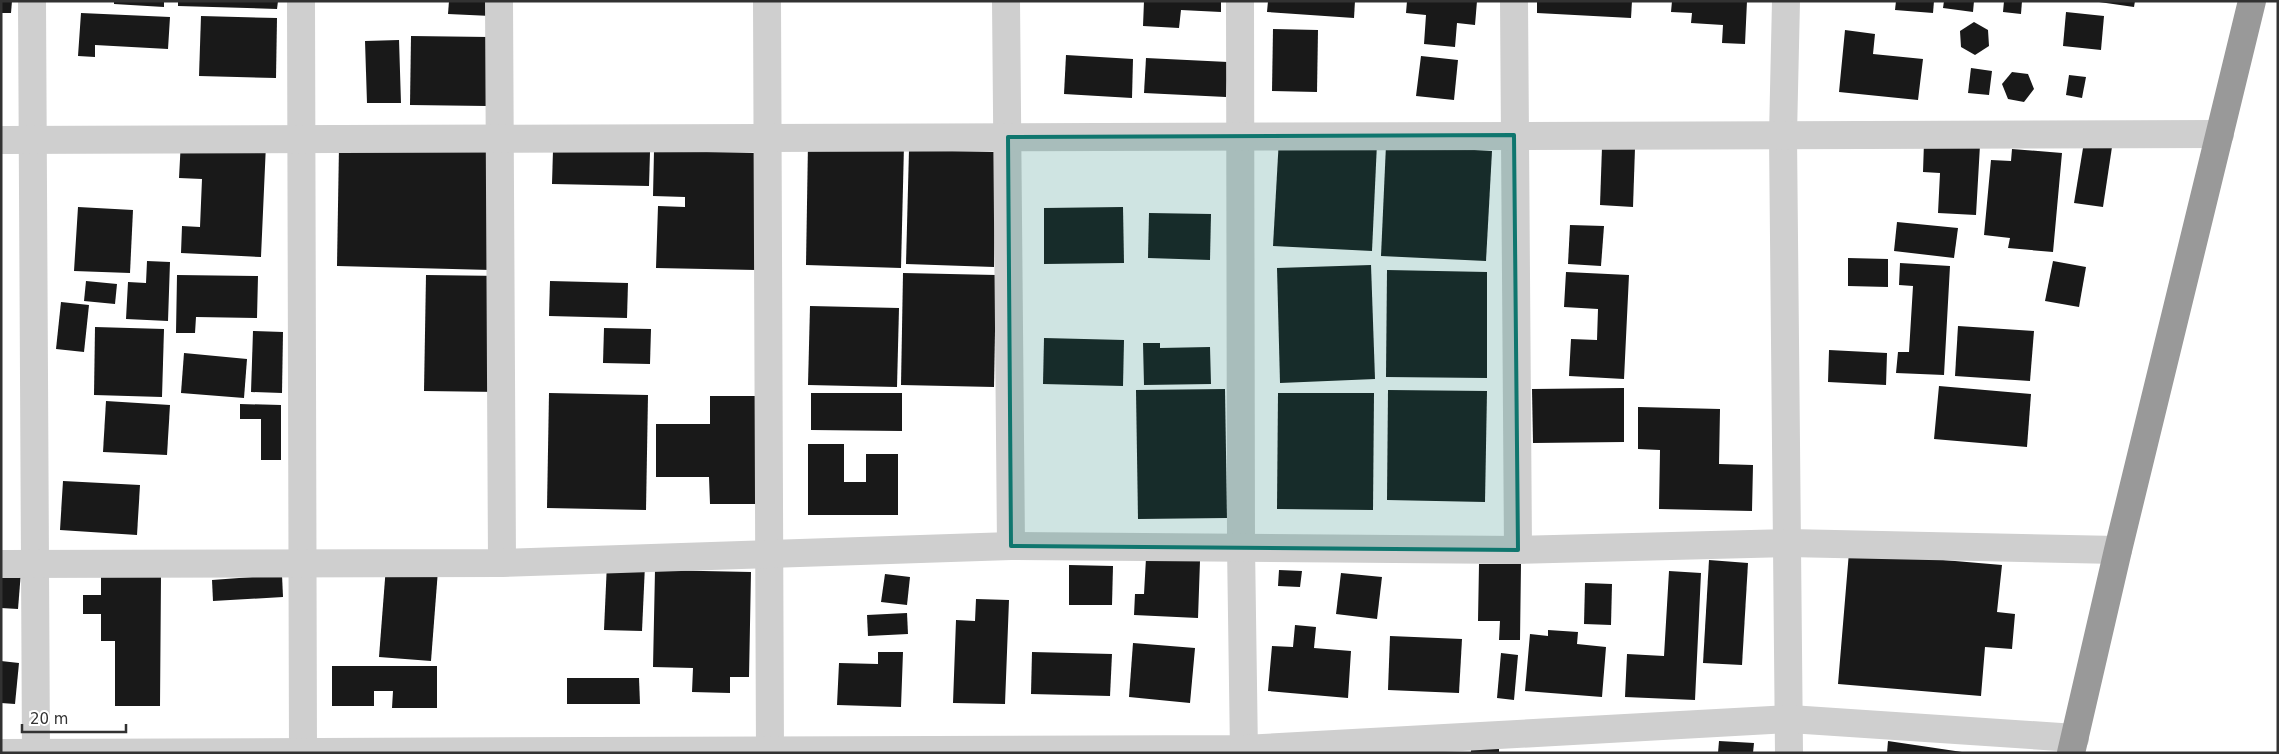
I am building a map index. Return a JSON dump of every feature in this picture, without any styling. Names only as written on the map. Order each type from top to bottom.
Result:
[{"type":"highway","points":[[2073,746],[2118,550],[2252,1]]},
{"type":"street","points":[[32,1],[36,753]]},
{"type":"street","points":[[301,1],[303,752]]},
{"type":"street","points":[[500,1],[502,563]]},
{"type":"street","points":[[767,1],[770,752]]},
{"type":"street","points":[[1006,1],[1011,546]]},
{"type":"street","points":[[1240,1],[1241,546],[1244,751]]},
{"type":"street","points":[[1514,1],[1518,550]]},
{"type":"street","points":[[1786,1],[1783,135],[1789,753]]},
{"type":"street","points":[[1,140],[2220,134]]},
{"type":"street","points":[[1,564],[502,563],[1011,546],[1241,546],[1518,550],[1788,543],[2118,550]]},
{"type":"street","points":[[1,753],[1244,751],[1790,719],[2073,746]]},
{"type":"highlighted area","points":[[1514,135],[1518,550],[1011,546],[1008,137]]},
{"type":"building","points":[[1,1],[12,1],[11,13],[1,13]]},
{"type":"building","points":[[114,1],[164,1],[164,7],[114,4]]},
{"type":"building","points":[[178,1],[278,1],[277,9],[178,6]]},
{"type":"building","points":[[449,1],[491,1],[491,16],[448,14]]},
{"type":"building","points":[[1144,1],[1221,1],[1221,12],[1181,10],[1179,28],[1143,26]]},
{"type":"building","points":[[1268,1],[1355,1],[1354,18],[1267,12]]},
{"type":"building","points":[[1407,1],[1477,1],[1475,25],[1457,23],[1455,47],[1424,44],[1426,15],[1406,13]]},
{"type":"building","points":[[1537,1],[1632,1],[1631,18],[1537,13]]},
{"type":"building","points":[[1672,1],[1747,1],[1745,44],[1722,43],[1723,25],[1691,23],[1692,13],[1671,12]]},
{"type":"building","points":[[1896,1],[1934,1],[1933,13],[1895,10]]},
{"type":"building","points":[[1944,1],[1974,1],[1973,12],[1943,8]]},
{"type":"building","points":[[2004,1],[2022,1],[2021,14],[2003,12]]},
{"type":"building","points":[[2092,1],[2135,1],[2134,7]]},
{"type":"building","points":[[2066,12],[2104,16],[2101,50],[2063,46]]},
{"type":"building","points":[[81,13],[170,17],[168,49],[95,45],[95,57],[78,56]]},
{"type":"building","points":[[201,16],[277,18],[276,78],[199,76]]},
{"type":"building","points":[[1974,22],[1988,30],[1989,46],[1975,55],[1961,47],[1960,31]]},
{"type":"building","points":[[1273,29],[1318,30],[1317,92],[1272,91]]},
{"type":"building","points":[[1845,30],[1875,34],[1873,54],[1923,59],[1918,100],[1839,92]]},
{"type":"building","points":[[411,36],[489,37],[487,106],[410,105]]},
{"type":"building","points":[[399,40],[401,103],[367,103],[365,41]]},
{"type":"building","points":[[1066,55],[1133,59],[1132,98],[1064,94]]},
{"type":"building","points":[[1421,56],[1458,60],[1454,100],[1416,96]]},
{"type":"building","points":[[1146,58],[1228,62],[1226,97],[1144,93]]},
{"type":"building","points":[[1971,68],[1992,71],[1989,95],[1968,93]]},
{"type":"building","points":[[2012,72],[2028,74],[2034,89],[2024,102],[2008,99],[2002,84]]},
{"type":"building","points":[[2069,75],[2086,77],[2082,98],[2066,95]]},
{"type":"building","points":[[1279,138],[1377,143],[1372,251],[1273,246]]},
{"type":"building","points":[[181,140],[266,144],[261,257],[181,253],[182,226],[200,227],[202,179],[179,178]]},
{"type":"building","points":[[1924,142],[1980,145],[1976,215],[1938,213],[1940,173],[1923,172]]},
{"type":"building","points":[[2084,142],[2112,147],[2103,207],[2074,203]]},
{"type":"building","points":[[808,143],[904,145],[901,268],[806,265]]},
{"type":"building","points":[[1386,145],[1492,151],[1486,261],[1381,256]]},
{"type":"building","points":[[339,146],[493,149],[491,270],[337,266]]},
{"type":"building","points":[[1602,147],[1635,148],[1633,207],[1600,205]]},
{"type":"building","points":[[2012,149],[2062,153],[2053,252],[2008,248],[2010,238],[1984,235],[1991,160],[2011,161]]},
{"type":"building","points":[[553,150],[650,152],[649,186],[552,184]]},
{"type":"building","points":[[909,150],[996,152],[994,267],[906,264]]},
{"type":"building","points":[[654,151],[759,153],[756,270],[656,268],[658,206],[685,207],[685,197],[653,196]]},
{"type":"building","points":[[78,207],[133,210],[130,273],[74,271]]},
{"type":"building","points":[[1123,207],[1124,263],[1044,264],[1044,208]]},
{"type":"building","points":[[1149,213],[1211,214],[1210,260],[1148,258]]},
{"type":"building","points":[[1897,222],[1958,228],[1954,258],[1894,251]]},
{"type":"building","points":[[1570,225],[1604,226],[1601,266],[1568,264]]},
{"type":"building","points":[[1848,258],[1888,259],[1888,287],[1848,286]]},
{"type":"building","points":[[147,261],[170,262],[168,321],[126,319],[128,282],[146,283]]},
{"type":"building","points":[[2053,261],[2086,267],[2079,307],[2045,301]]},
{"type":"building","points":[[1900,263],[1950,266],[1944,375],[1896,373],[1898,352],[1909,352],[1913,286],[1899,285]]},
{"type":"building","points":[[1371,265],[1375,379],[1280,383],[1277,268]]},
{"type":"building","points":[[1387,270],[1487,272],[1487,378],[1386,377]]},
{"type":"building","points":[[1566,272],[1629,275],[1624,379],[1569,376],[1571,339],[1597,340],[1598,309],[1564,307]]},
{"type":"building","points":[[903,273],[996,275],[994,387],[901,385]]},
{"type":"building","points":[[177,275],[258,276],[257,318],[196,317],[195,333],[176,333]]},
{"type":"building","points":[[426,275],[503,276],[500,392],[424,391]]},
{"type":"building","points":[[86,281],[117,284],[115,304],[84,301]]},
{"type":"building","points":[[550,281],[628,283],[627,318],[549,316]]},
{"type":"building","points":[[61,302],[89,305],[84,352],[56,349]]},
{"type":"building","points":[[810,306],[899,308],[897,387],[808,385]]},
{"type":"building","points":[[1958,326],[2034,331],[2030,381],[1955,376]]},
{"type":"building","points":[[95,327],[164,329],[162,397],[94,395]]},
{"type":"building","points":[[604,328],[651,329],[650,364],[603,363]]},
{"type":"building","points":[[253,331],[283,332],[282,393],[251,392]]},
{"type":"building","points":[[1044,338],[1124,340],[1123,386],[1043,384]]},
{"type":"building","points":[[1143,343],[1160,343],[1160,348],[1210,347],[1211,384],[1144,385]]},
{"type":"building","points":[[1829,350],[1887,353],[1886,385],[1828,382]]},
{"type":"building","points":[[184,353],[247,359],[244,398],[181,393]]},
{"type":"building","points":[[1939,386],[2031,394],[2027,447],[1934,439]]},
{"type":"building","points":[[1624,388],[1624,442],[1533,443],[1532,389]]},
{"type":"building","points":[[1225,389],[1227,518],[1138,519],[1136,390]]},
{"type":"building","points":[[1388,390],[1487,391],[1485,502],[1387,500]]},
{"type":"building","points":[[549,393],[648,395],[646,510],[547,508]]},
{"type":"building","points":[[811,393],[902,393],[902,431],[811,430]]},
{"type":"building","points":[[1278,393],[1374,393],[1373,510],[1277,509]]},
{"type":"building","points":[[710,396],[755,396],[755,504],[710,504],[709,477],[656,477],[656,424],[710,424]]},
{"type":"building","points":[[106,401],[170,405],[167,455],[103,452]]},
{"type":"building","points":[[240,404],[281,405],[281,460],[261,460],[261,419],[240,419]]},
{"type":"building","points":[[1638,407],[1720,409],[1719,464],[1753,465],[1752,511],[1659,509],[1660,450],[1638,449]]},
{"type":"building","points":[[808,444],[844,444],[844,482],[866,482],[866,454],[898,454],[898,515],[808,515]]},
{"type":"building","points":[[63,481],[140,485],[137,535],[60,530]]},
{"type":"building","points":[[1849,552],[2002,565],[1997,612],[2015,614],[2012,649],[1985,647],[1981,696],[1838,684]]},
{"type":"building","points":[[1,558],[22,559],[18,609],[1,608]]},
{"type":"building","points":[[1146,558],[1200,561],[1198,618],[1134,615],[1135,594],[1144,594]]},
{"type":"building","points":[[1709,560],[1748,563],[1742,665],[1703,663]]},
{"type":"building","points":[[607,563],[645,565],[642,631],[604,630]]},
{"type":"building","points":[[1479,564],[1521,564],[1520,640],[1499,640],[1500,621],[1478,621]]},
{"type":"building","points":[[1069,565],[1113,566],[1112,605],[1069,605]]},
{"type":"building","points":[[386,566],[438,570],[431,661],[379,657]]},
{"type":"building","points":[[655,570],[751,572],[749,677],[730,677],[730,693],[692,692],[693,668],[653,667]]},
{"type":"building","points":[[1279,570],[1302,571],[1300,587],[1278,586]]},
{"type":"building","points":[[1669,571],[1701,573],[1695,700],[1625,697],[1627,654],[1664,656]]},
{"type":"building","points":[[1341,573],[1382,577],[1377,619],[1336,614]]},
{"type":"building","points":[[885,574],[910,577],[907,605],[881,602]]},
{"type":"building","points":[[101,575],[161,576],[160,706],[115,706],[115,641],[101,641],[101,614],[83,614],[83,595],[101,595]]},
{"type":"building","points":[[282,575],[283,597],[213,601],[212,580]]},
{"type":"building","points":[[1585,583],[1612,584],[1611,625],[1584,624]]},
{"type":"building","points":[[976,599],[1009,600],[1005,704],[953,703],[956,620],[975,621]]},
{"type":"building","points":[[907,613],[908,634],[868,636],[867,615]]},
{"type":"building","points":[[1295,625],[1316,627],[1314,648],[1351,651],[1348,698],[1268,691],[1272,646],[1293,647]]},
{"type":"building","points":[[1548,630],[1578,632],[1577,644],[1606,647],[1602,697],[1525,691],[1530,634],[1548,636]]},
{"type":"building","points":[[1390,636],[1462,639],[1459,693],[1388,690]]},
{"type":"building","points":[[1133,643],[1195,648],[1190,703],[1129,697]]},
{"type":"building","points":[[878,652],[903,652],[901,707],[837,705],[839,663],[878,664]]},
{"type":"building","points":[[1032,652],[1112,654],[1110,696],[1031,694]]},
{"type":"building","points":[[1501,653],[1518,655],[1514,700],[1497,698]]},
{"type":"building","points":[[1,661],[19,663],[15,704],[1,703]]},
{"type":"building","points":[[332,666],[437,666],[437,708],[392,708],[393,691],[374,691],[374,706],[332,706]]},
{"type":"building","points":[[567,678],[639,678],[640,704],[567,704]]},
{"type":"building","points":[[1719,741],[1754,743],[1753,753],[1718,753]]},
{"type":"building","points":[[1888,741],[1962,752],[1962,753],[1887,753]]},
{"type":"building","points":[[1471,747],[1499,749],[1499,753],[1471,753]]}]
